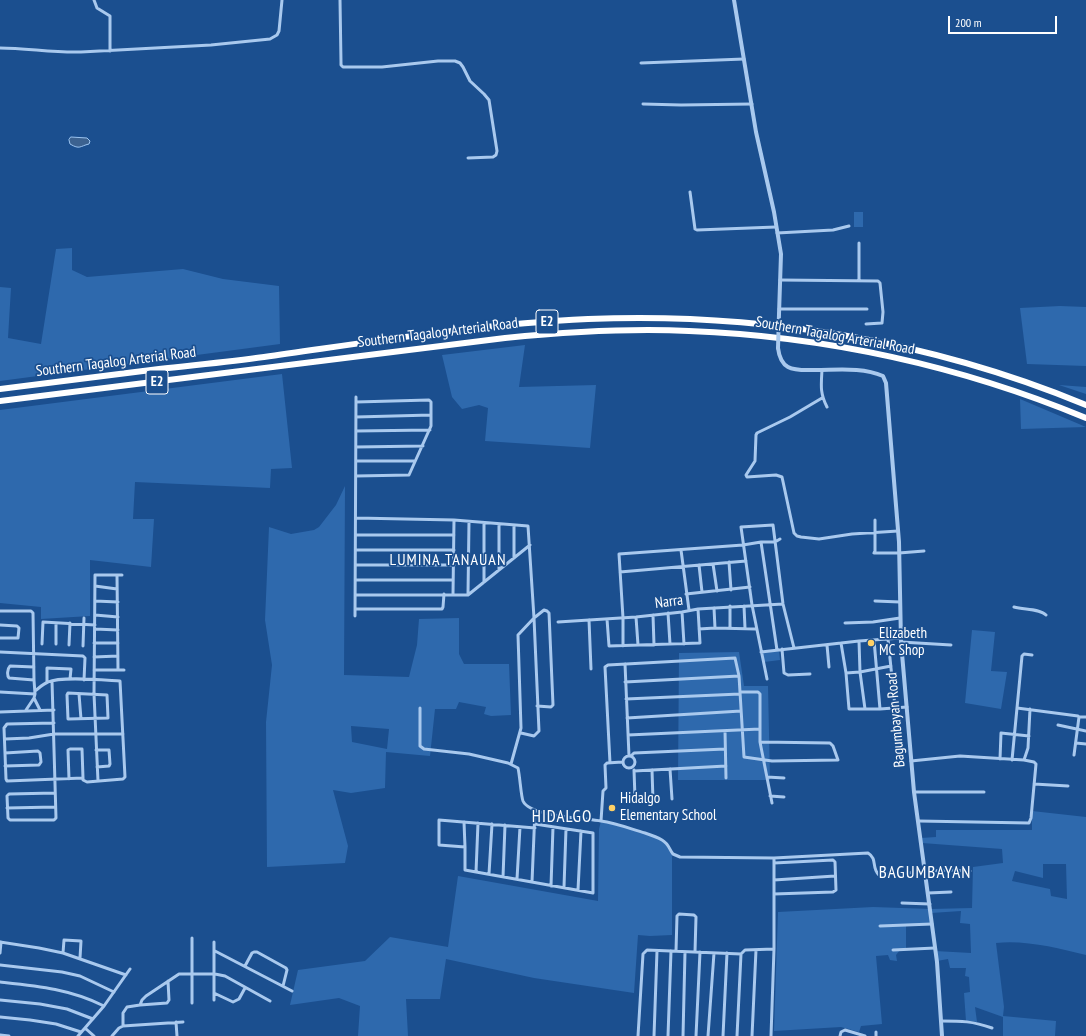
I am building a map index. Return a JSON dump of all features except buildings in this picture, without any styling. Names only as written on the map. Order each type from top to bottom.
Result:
[{"type":"highway","name":"Southern Tagalog Arterial Road","points":[[0,389],[261,358],[505,326],[588,320],[661,318],[774,325],[874,341],[978,367],[1017,379],[1086,405]]},
{"type":"highway","name":"Southern Tagalog Arterial Road","points":[[0,401],[504,338],[594,331],[688,330],[770,337],[871,352],[972,377],[1015,391],[1086,418]]},
{"type":"street","points":[[94,0],[97,8],[110,16],[110,51]]},
{"type":"street","points":[[0,48],[24,48],[59,53],[210,45],[270,39],[277,35],[279,31],[282,0]]},
{"type":"street","points":[[340,0],[341,65],[343,67],[382,67],[438,61],[455,61],[460,63],[470,81],[484,94],[488,100],[497,151],[493,157],[468,158]]},
{"type":"street","points":[[734,0],[752,104],[781,254],[779,312],[867,310]]},
{"type":"street","points":[[641,63],[744,59]]},
{"type":"street","points":[[643,104],[752,104]]},
{"type":"street","points":[[690,192],[695,229],[697,230],[776,227]]},
{"type":"street","points":[[777,233],[832,230],[849,226]]},
{"type":"street","points":[[859,243],[859,280]]},
{"type":"street","points":[[780,280],[874,280],[880,282],[883,312],[882,323],[866,324]]},
{"type":"street","name":"Bagumbayan Road","points":[[779,312],[779,356],[783,363],[788,367],[805,370],[873,372],[883,376],[886,383],[898,531],[901,640],[911,761],[935,948],[942,1036]]},
{"type":"street","points":[[822,370],[820,390],[822,398],[828,407]]},
{"type":"street","points":[[355,616],[356,397]]},
{"type":"street","points":[[822,398],[790,417],[757,433],[755,461],[746,475],[776,475],[782,477],[794,532],[797,536],[819,539],[876,532],[898,531]]},
{"type":"street","points":[[356,402],[429,400],[431,402],[430,430],[409,475],[356,476]]},
{"type":"street","points":[[356,417],[431,415]]},
{"type":"street","points":[[356,431],[430,430]]},
{"type":"street","points":[[356,447],[423,446]]},
{"type":"street","points":[[356,461],[415,461]]},
{"type":"street","points":[[356,518],[454,520],[528,526],[539,731],[534,736],[521,733]]},
{"type":"street","points":[[453,594],[454,520]]},
{"type":"street","points":[[875,520],[876,532],[874,553],[924,551]]},
{"type":"street","points":[[468,594],[469,522]]},
{"type":"street","points":[[484,523],[484,582]]},
{"type":"street","points":[[499,524],[499,570]]},
{"type":"street","points":[[514,525],[514,558]]},
{"type":"street","points":[[767,679],[756,629],[741,527],[773,525],[783,604],[794,648]]},
{"type":"street","points":[[356,535],[454,535]]},
{"type":"street","points":[[623,646],[623,618],[619,554],[743,545],[761,542],[775,542],[780,539]]},
{"type":"street","points":[[761,542],[777,650]]},
{"type":"street","points":[[356,595],[468,594],[530,545]]},
{"type":"street","points":[[356,550],[454,550]]},
{"type":"street","points":[[681,550],[689,610]]},
{"type":"street","points":[[620,572],[746,561]]},
{"type":"street","points":[[729,562],[731,590]]},
{"type":"street","points":[[713,564],[716,591]]},
{"type":"street","points":[[356,565],[454,565]]},
{"type":"street","points":[[700,565],[702,592]]},
{"type":"street","points":[[98,781],[94,694],[95,575],[122,576]]},
{"type":"street","points":[[117,575],[118,670]]},
{"type":"street","points":[[356,580],[454,580]]},
{"type":"street","points":[[95,586],[117,589]]},
{"type":"street","points":[[686,594],[750,587]]},
{"type":"street","points":[[355,609],[442,609],[444,594]]},
{"type":"street","points":[[95,601],[118,602]]},
{"type":"street","points":[[875,601],[900,602]]},
{"type":"street","name":"Narra","points":[[558,622],[623,618],[730,606],[783,604]]},
{"type":"street","points":[[730,606],[730,628]]},
{"type":"street","points":[[744,606],[745,628]]},
{"type":"street","points":[[1014,607],[1042,612],[1046,615]]},
{"type":"street","points":[[714,608],[715,628]]},
{"type":"street","points":[[607,619],[609,646],[700,643],[698,609]]},
{"type":"street","points":[[511,764],[521,733],[518,635],[544,610],[549,613],[553,705],[551,707],[538,706]]},
{"type":"street","points":[[0,611],[33,612],[35,692],[34,698],[26,710]]},
{"type":"street","points":[[682,612],[684,644]]},
{"type":"street","points":[[668,613],[670,644]]},
{"type":"street","points":[[95,615],[118,617]]},
{"type":"street","points":[[653,615],[654,645]]},
{"type":"street","points":[[636,616],[638,645]]},
{"type":"street","points":[[83,646],[84,618]]},
{"type":"street","points":[[845,622],[873,622],[900,618]]},
{"type":"street","points":[[590,620],[591,669]]},
{"type":"street","points":[[42,644],[43,622],[84,624],[118,630]]},
{"type":"street","points":[[56,623],[56,644]]},
{"type":"street","points":[[69,645],[70,623]]},
{"type":"street","points":[[0,625],[17,626],[19,628],[18,638],[0,638]]},
{"type":"street","points":[[699,629],[756,629]]},
{"type":"street","points":[[761,652],[859,640],[888,639],[951,645]]},
{"type":"street","points":[[888,639],[895,707]]},
{"type":"street","points":[[859,640],[860,672],[865,709]]},
{"type":"street","points":[[874,640],[880,709]]},
{"type":"street","points":[[94,643],[118,643]]},
{"type":"street","points":[[841,643],[846,673],[849,708],[880,709],[907,707]]},
{"type":"street","points":[[827,644],[829,667]]},
{"type":"street","points":[[782,649],[784,673],[788,675],[810,674]]},
{"type":"street","points":[[0,652],[84,656],[84,680]]},
{"type":"street","points":[[1012,760],[1022,656],[1024,654],[1032,655]]},
{"type":"street","points":[[94,657],[118,656]]},
{"type":"street","points":[[610,763],[605,667],[608,665],[735,658],[739,676],[744,757],[772,761],[838,760],[833,746],[830,743],[760,742]]},
{"type":"street","points":[[625,664],[630,756],[635,762],[632,767]]},
{"type":"street","points":[[34,667],[10,666],[8,668],[9,678],[34,680]]},
{"type":"street","points":[[846,673],[891,666]]},
{"type":"street","points":[[47,682],[47,668],[70,669],[70,679]]},
{"type":"street","points":[[94,670],[124,670]]},
{"type":"street","points":[[626,682],[739,676]]},
{"type":"street","points":[[0,692],[35,692],[47,682],[70,679],[120,681],[125,777],[123,779],[98,781],[85,781],[83,778],[6,780],[4,728],[7,724],[54,723]]},
{"type":"street","points":[[52,681],[55,779],[55,793],[55,806],[54,820],[10,820],[8,818],[7,796],[9,794],[55,793]]},
{"type":"street","points":[[626,699],[758,692],[760,694],[760,742],[772,803]]},
{"type":"street","points":[[67,694],[79,694],[108,696],[108,718],[69,720],[67,718],[67,694]]},
{"type":"street","points":[[79,694],[81,719]]},
{"type":"street","points":[[34,698],[40,710]]},
{"type":"street","points":[[420,708],[420,746],[422,748],[469,754],[511,764],[518,768],[522,801],[528,807],[566,818],[602,821],[626,827],[659,838],[669,845],[673,854],[680,856],[774,858],[868,853],[874,858],[876,870],[880,875],[948,870],[970,871]]},
{"type":"street","points":[[1017,708],[1086,717]]},
{"type":"street","points":[[1024,760],[1028,748],[1030,709]]},
{"type":"street","points":[[0,712],[54,710]]},
{"type":"street","points":[[627,718],[741,711]]},
{"type":"street","points":[[1074,755],[1079,717]]},
{"type":"street","points":[[1058,725],[1086,731]]},
{"type":"street","points":[[628,735],[760,729]]},
{"type":"street","points":[[725,731],[726,778]]},
{"type":"street","points":[[1000,759],[1001,733],[1028,736]]},
{"type":"street","points":[[5,739],[29,738],[54,734],[123,734]]},
{"type":"street","points":[[1076,743],[1086,744]]},
{"type":"street","points":[[69,779],[68,750],[70,749],[82,749],[83,778]]},
{"type":"street","points":[[96,750],[109,750],[110,758],[110,766],[97,767]]},
{"type":"street","points":[[602,821],[603,791],[606,788],[605,765],[607,763],[622,762],[624,758],[634,753],[725,750]]},
{"type":"street","points":[[5,753],[38,751],[40,753],[41,762],[39,765],[5,766]]},
{"type":"street","points":[[911,761],[960,756],[1024,760],[1034,762],[1036,764],[1031,818],[1029,823],[919,821]]},
{"type":"street","points":[[622,762],[626,767],[632,767]]},
{"type":"street","points":[[634,771],[726,766]]},
{"type":"street","points":[[632,767],[634,771],[635,798]]},
{"type":"street","points":[[670,769],[672,799]]},
{"type":"street","points":[[652,770],[653,801]]},
{"type":"street","points":[[767,777],[784,778]]},
{"type":"street","points":[[1034,784],[1068,786]]},
{"type":"street","points":[[914,792],[984,792]]},
{"type":"street","points":[[770,796],[784,797]]},
{"type":"street","points":[[7,808],[55,806]]},
{"type":"street","points":[[532,882],[535,810]]},
{"type":"street","points":[[465,847],[439,845],[439,820],[535,828]]},
{"type":"street","points":[[464,822],[465,870],[593,893],[593,833],[535,824]]},
{"type":"street","points":[[476,872],[478,823]]},
{"type":"street","points":[[489,874],[492,824]]},
{"type":"street","points":[[503,877],[505,825]]},
{"type":"street","points":[[517,879],[520,827]]},
{"type":"street","points":[[551,886],[553,827]]},
{"type":"street","points":[[564,888],[566,829]]},
{"type":"street","points":[[578,890],[581,831]]},
{"type":"street","points":[[770,1036],[774,950],[774,858]]},
{"type":"street","points":[[774,863],[831,859],[835,862],[836,890],[833,892],[774,894]]},
{"type":"street","points":[[774,880],[835,876]]},
{"type":"street","points":[[928,893],[951,892]]},
{"type":"street","points":[[902,903],[930,904]]},
{"type":"street","points":[[676,951],[677,916],[679,914],[694,915],[696,917],[695,952]]},
{"type":"street","points":[[880,926],[932,924]]},
{"type":"street","points":[[192,938],[192,1003]]},
{"type":"street","points":[[63,953],[64,940],[81,941],[80,958]]},
{"type":"street","points":[[0,954],[0,942],[39,948],[80,958],[126,975]]},
{"type":"street","points":[[214,942],[214,1000]]},
{"type":"street","points":[[893,950],[935,948]]},
{"type":"street","points":[[638,1036],[643,954],[647,950],[741,954]]},
{"type":"street","points":[[737,1036],[741,954],[745,950],[774,950]]},
{"type":"street","points":[[752,1036],[756,950]]},
{"type":"street","points":[[215,951],[292,991]]},
{"type":"street","points":[[654,1036],[657,951]]},
{"type":"street","points":[[668,1036],[671,951]]},
{"type":"street","points":[[245,966],[252,954],[257,952],[286,968],[283,986]]},
{"type":"street","points":[[683,1036],[685,952]]},
{"type":"street","points":[[696,1036],[700,952]]},
{"type":"street","points":[[708,1036],[714,953]]},
{"type":"street","points":[[723,1036],[727,953]]},
{"type":"street","points":[[0,965],[62,972],[80,976],[114,992]]},
{"type":"street","points":[[78,1036],[104,1006],[130,969]]},
{"type":"street","points":[[140,1005],[146,996],[179,974],[215,974],[224,976],[270,1001]]},
{"type":"street","points":[[123,1026],[123,1013],[127,1007],[166,1003],[169,1000],[168,981]]},
{"type":"street","points":[[0,982],[70,992],[104,1006]]},
{"type":"street","points":[[214,993],[233,1002],[239,999],[245,988]]},
{"type":"street","points":[[0,1000],[67,1008],[93,1019]]},
{"type":"street","points":[[0,1018],[30,1020],[56,1024],[81,1032]]},
{"type":"street","points":[[176,1022],[177,1036]]},
{"type":"street","points":[[119,1036],[113,1034],[123,1026],[183,1022]]},
{"type":"street","points":[[940,1022],[971,1022],[992,1028]]},
{"type":"street","points":[[85,1028],[94,1036]]},
{"type":"street","points":[[840,1036],[841,1032],[845,1030],[865,1036]]},
{"type":"street","points":[[0,1035],[9,1036]]},
{"type":"shaded area","points":[[71,137],[87,138],[90,141],[89,144],[76,147],[70,144],[69,140]]},
{"type":"shaded area","points":[[854,212],[863,212],[863,227],[854,227]]},
{"type":"shaded area","points":[[72,248],[72,270],[87,277],[183,269],[223,279],[279,286],[280,344],[0,381],[0,287],[11,288],[8,338],[41,344],[56,249]]},
{"type":"shaded area","points":[[1060,306],[1086,307],[1086,366],[1027,364],[1020,308]]},
{"type":"shaded area","points":[[525,345],[519,387],[596,385],[590,448],[485,441],[488,408],[479,405],[462,409],[452,397],[442,355]]},
{"type":"shaded area","points":[[282,374],[292,468],[271,469],[270,488],[135,482],[133,519],[154,519],[151,567],[90,560],[90,616],[41,619],[41,607],[0,603],[0,410]]},
{"type":"shaded area","points":[[1059,385],[1086,387],[1086,394]]},
{"type":"shaded area","points":[[1020,399],[1086,427],[1021,429]]},
{"type":"shaded area","points":[[345,486],[344,675],[409,677],[417,645],[419,619],[459,618],[459,654],[464,664],[509,664],[511,715],[491,716],[484,714],[486,707],[459,702],[456,709],[435,709],[430,756],[386,752],[385,788],[351,793],[333,790],[348,846],[345,863],[267,867],[266,722],[272,665],[265,620],[269,527],[291,534],[314,530],[319,527],[336,505]],"holes":[[[351,726],[389,729],[387,749],[352,742]]]},
{"type":"shaded area","points":[[972,630],[995,632],[991,671],[1007,672],[1001,709],[965,703]]},
{"type":"shaded area","points":[[779,651],[780,660],[764,662],[763,653]]},
{"type":"shaded area","points":[[739,652],[744,686],[768,686],[770,780],[678,780],[679,653]]},
{"type":"shaded area","points":[[1032,811],[1086,817],[1086,955],[1053,947],[1007,942],[996,943],[1004,1007],[1003,1016],[1056,1021],[1055,1036],[1003,1036],[1003,1017],[975,1007],[977,1022],[966,1021],[964,993],[970,992],[969,977],[965,976],[966,968],[950,968],[948,959],[937,961],[935,951],[971,953],[970,924],[960,923],[961,911],[931,913],[932,924],[906,925],[906,948],[900,950],[896,955],[897,961],[890,960],[888,955],[876,956],[882,1024],[861,1026],[859,1032],[841,1027],[774,1031],[778,912],[873,907],[931,909],[972,908],[973,867],[1003,863],[1002,849],[922,843],[921,838],[936,837],[936,830],[1032,830]],"holes":[[[1043,864],[1066,864],[1067,899],[1051,896],[1050,889],[1012,881],[1015,871],[1043,878]]]},
{"type":"shaded area","points":[[601,821],[630,828],[664,840],[672,853],[672,935],[638,935],[634,993],[534,978],[446,959],[440,999],[406,999],[408,1036],[358,1036],[360,1006],[339,998],[290,1005],[298,970],[365,961],[390,937],[448,947],[458,876],[598,901],[599,829]]},
{"type":"place","name":"Elizabeth MC Shop","points":[[871,643]]},
{"type":"place","name":"Hidalgo Elementary School","points":[[612,808]]},
{"type":"district","name":"LUMINA TANAUAN","points":[[448,560]]},
{"type":"district","name":"HIDALGO","points":[[562,817]]},
{"type":"district","name":"BAGUMBAYAN","points":[[925,873]]}]
